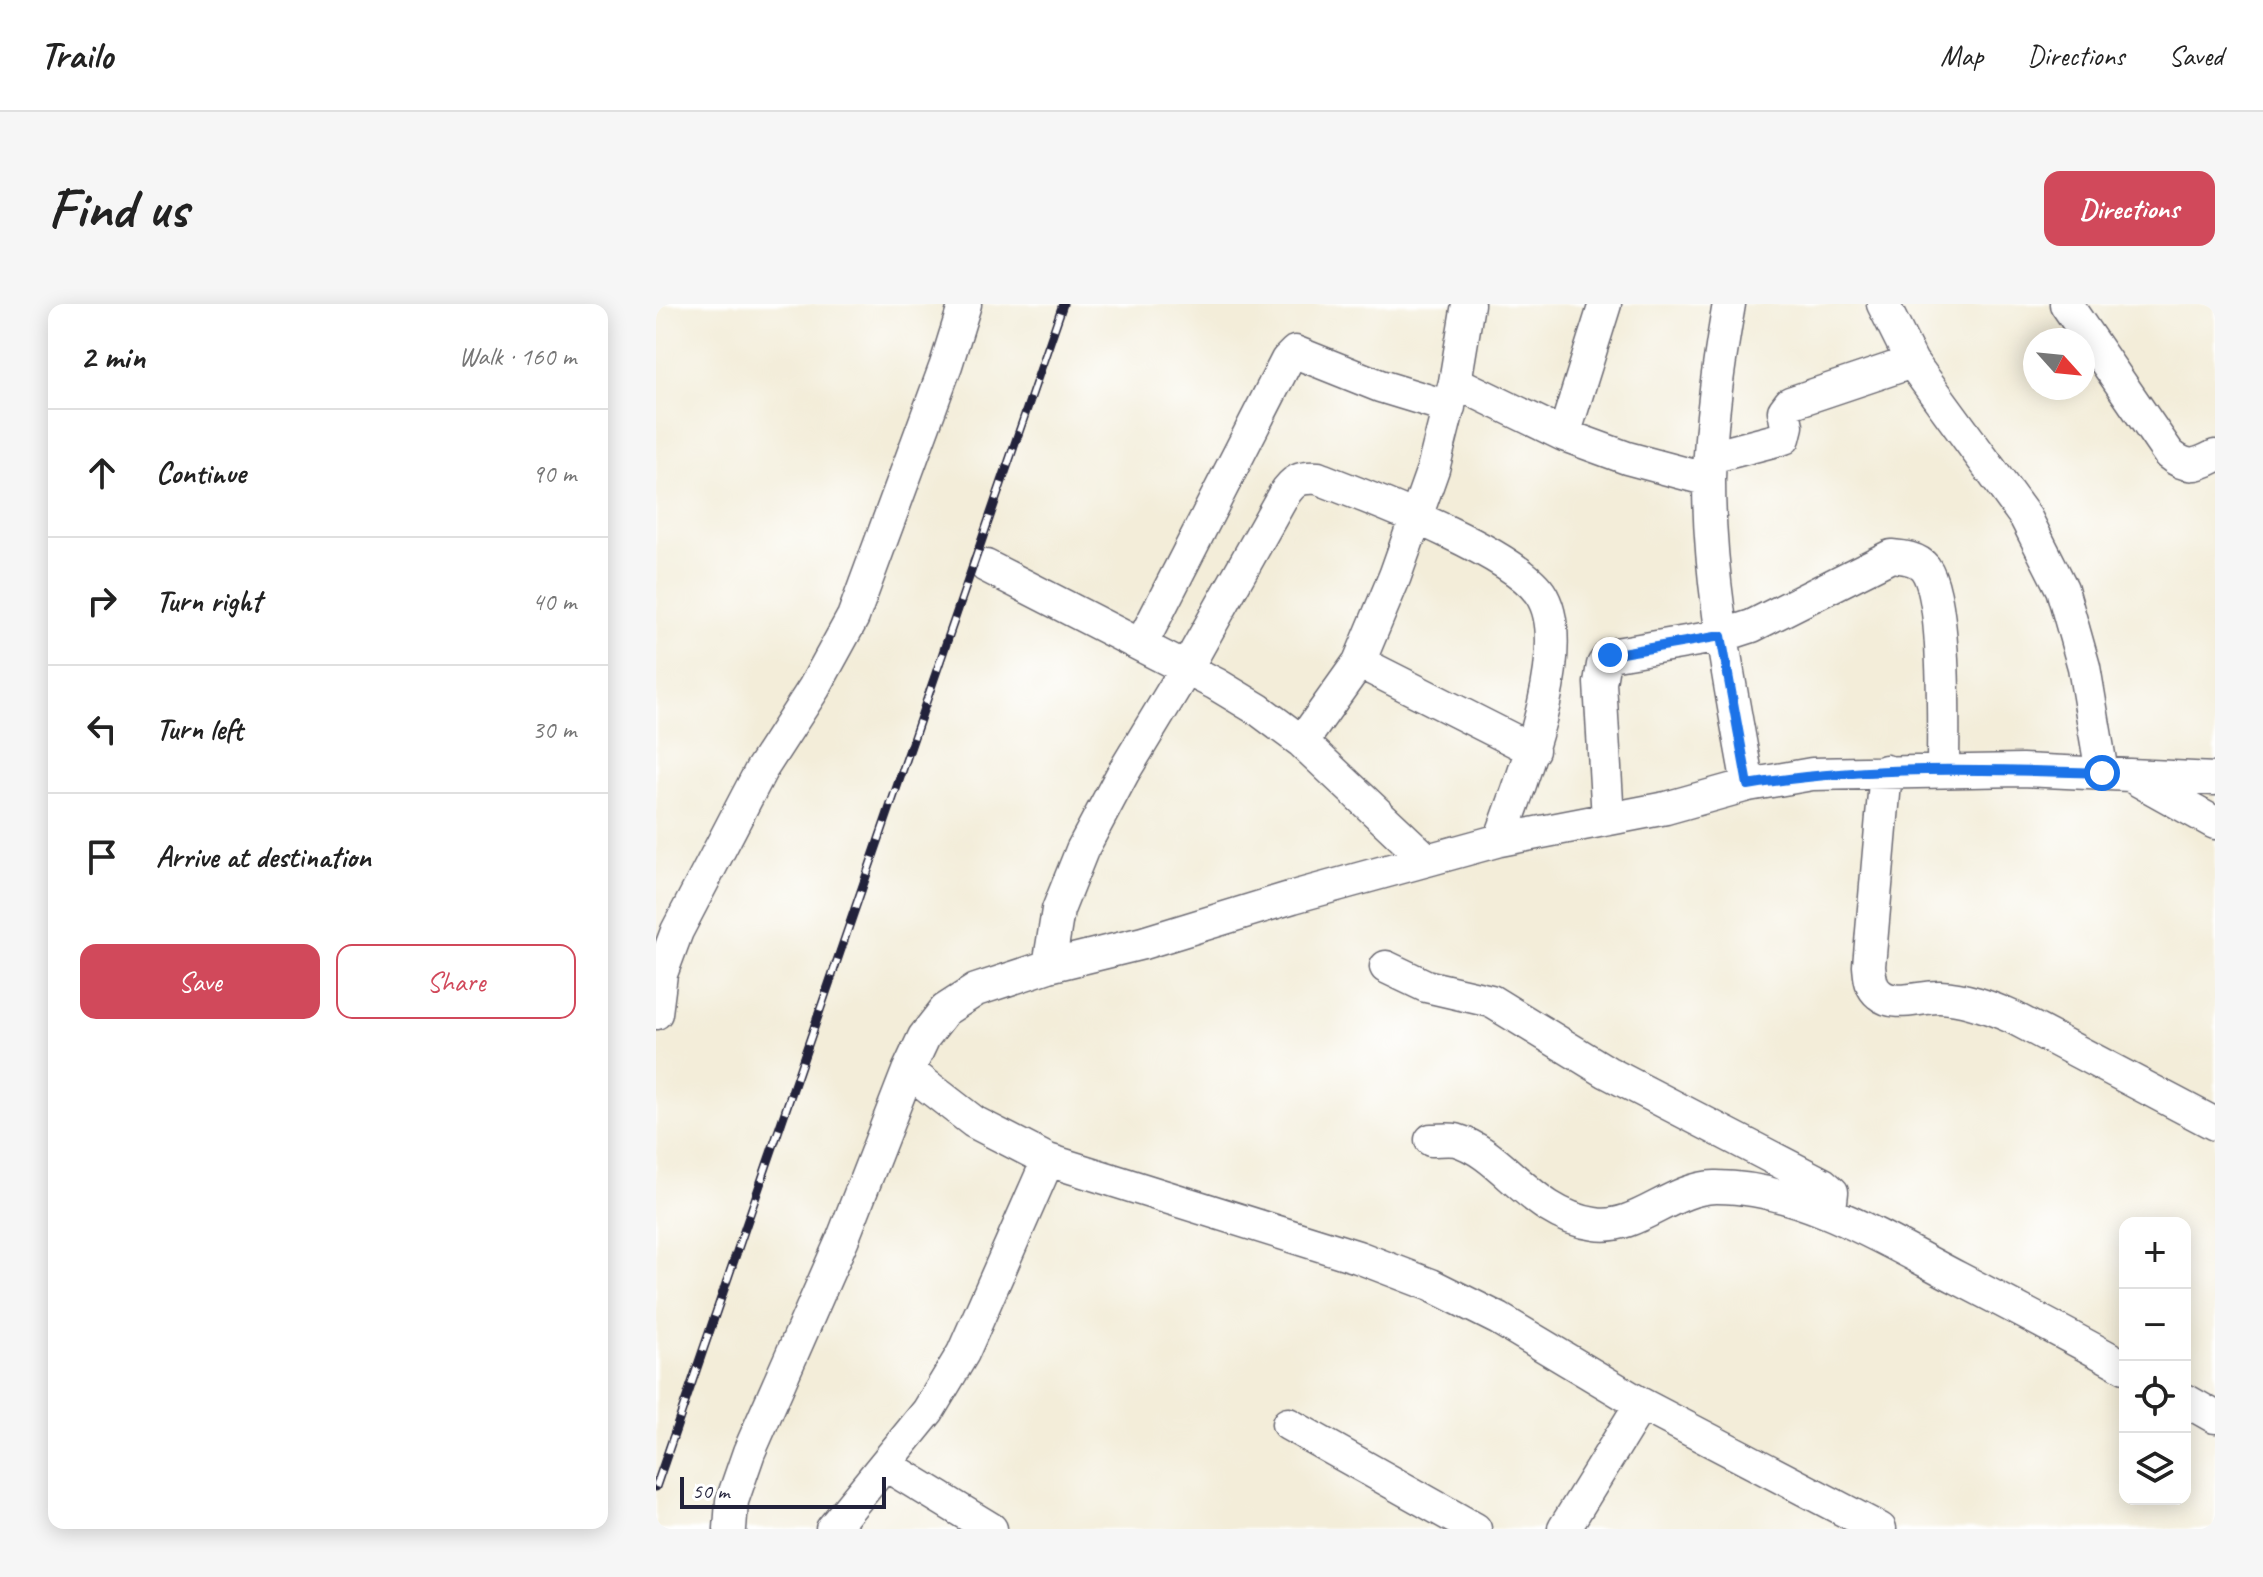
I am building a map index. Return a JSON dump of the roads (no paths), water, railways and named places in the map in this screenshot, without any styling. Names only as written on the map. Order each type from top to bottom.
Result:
[{"type":"street","points":[[656,1013],[661,974],[677,931],[761,770],[814,688],[853,617],[946,365],[965,304]]},
{"type":"street","points":[[1302,742],[1359,662],[1417,517],[1452,395],[1468,304]]},
{"type":"street","points":[[1564,435],[1605,304]]},
{"type":"street","points":[[1729,304],[1715,387],[1710,469],[1713,577],[1748,785]]},
{"type":"street","points":[[1883,304],[1912,362],[2026,518],[2062,589],[2116,774],[2215,823]]},
{"type":"street","points":[[2066,304],[2169,454],[2185,465],[2195,467],[2215,456]]},
{"type":"street","points":[[1141,645],[1287,360],[1295,352],[1380,386],[1452,395],[1627,458],[1710,469],[1784,438],[1787,426],[1784,411],[1790,403],[1912,362]]},
{"type":"street","points":[[1049,966],[1058,910],[1082,850],[1123,773],[1292,482],[1303,477],[1318,478],[1417,517],[1505,565],[1539,592],[1548,611],[1547,696],[1533,750],[1500,840]]},
{"type":"street","points":[[1608,819],[1600,683],[1603,665],[1610,655],[1630,649],[1721,636],[1786,611],[1891,556],[1912,558],[1926,569],[1938,614],[1943,676],[1943,771]]},
{"type":"street","points":[[986,566],[1141,645],[1259,710],[1302,742],[1427,860]]},
{"type":"street","points":[[1359,662],[1533,750]]},
{"type":"street","points":[[1886,771],[1869,966],[1870,982],[1878,994],[1892,1001],[1939,997],[1980,1004],[2012,1017],[2215,1124]]},
{"type":"street","points":[[730,1529],[732,1501],[749,1452],[843,1238],[908,1071],[924,1037],[945,1010],[976,990],[1049,966],[1143,943],[1500,840],[1666,808],[1748,785],[1812,774],[1943,771],[2215,779]]},
{"type":"street","points":[[1386,967],[1426,986],[1491,1001],[1607,1072],[1823,1184],[1832,1192],[1831,1201],[1824,1211]]},
{"type":"street","points":[[908,1071],[974,1122],[1048,1160],[1358,1257],[1431,1285],[1499,1319],[1641,1404],[1880,1529]]},
{"type":"street","points":[[1431,1140],[1455,1140],[1467,1146],[1535,1199],[1569,1218],[1598,1225],[1631,1220],[1672,1196],[1714,1187],[1758,1193],[1824,1211],[2057,1328],[2119,1364]]},
{"type":"street","points":[[832,1529],[928,1411],[963,1353],[1048,1160]]},
{"type":"street","points":[[2191,1403],[2215,1417]]},
{"type":"street","points":[[1564,1529],[1641,1404]]},
{"type":"street","points":[[1288,1424],[1475,1529]]},
{"type":"street","points":[[886,1465],[991,1529]]},
{"type":"railway","points":[[656,1487],[1063,304]]}]
